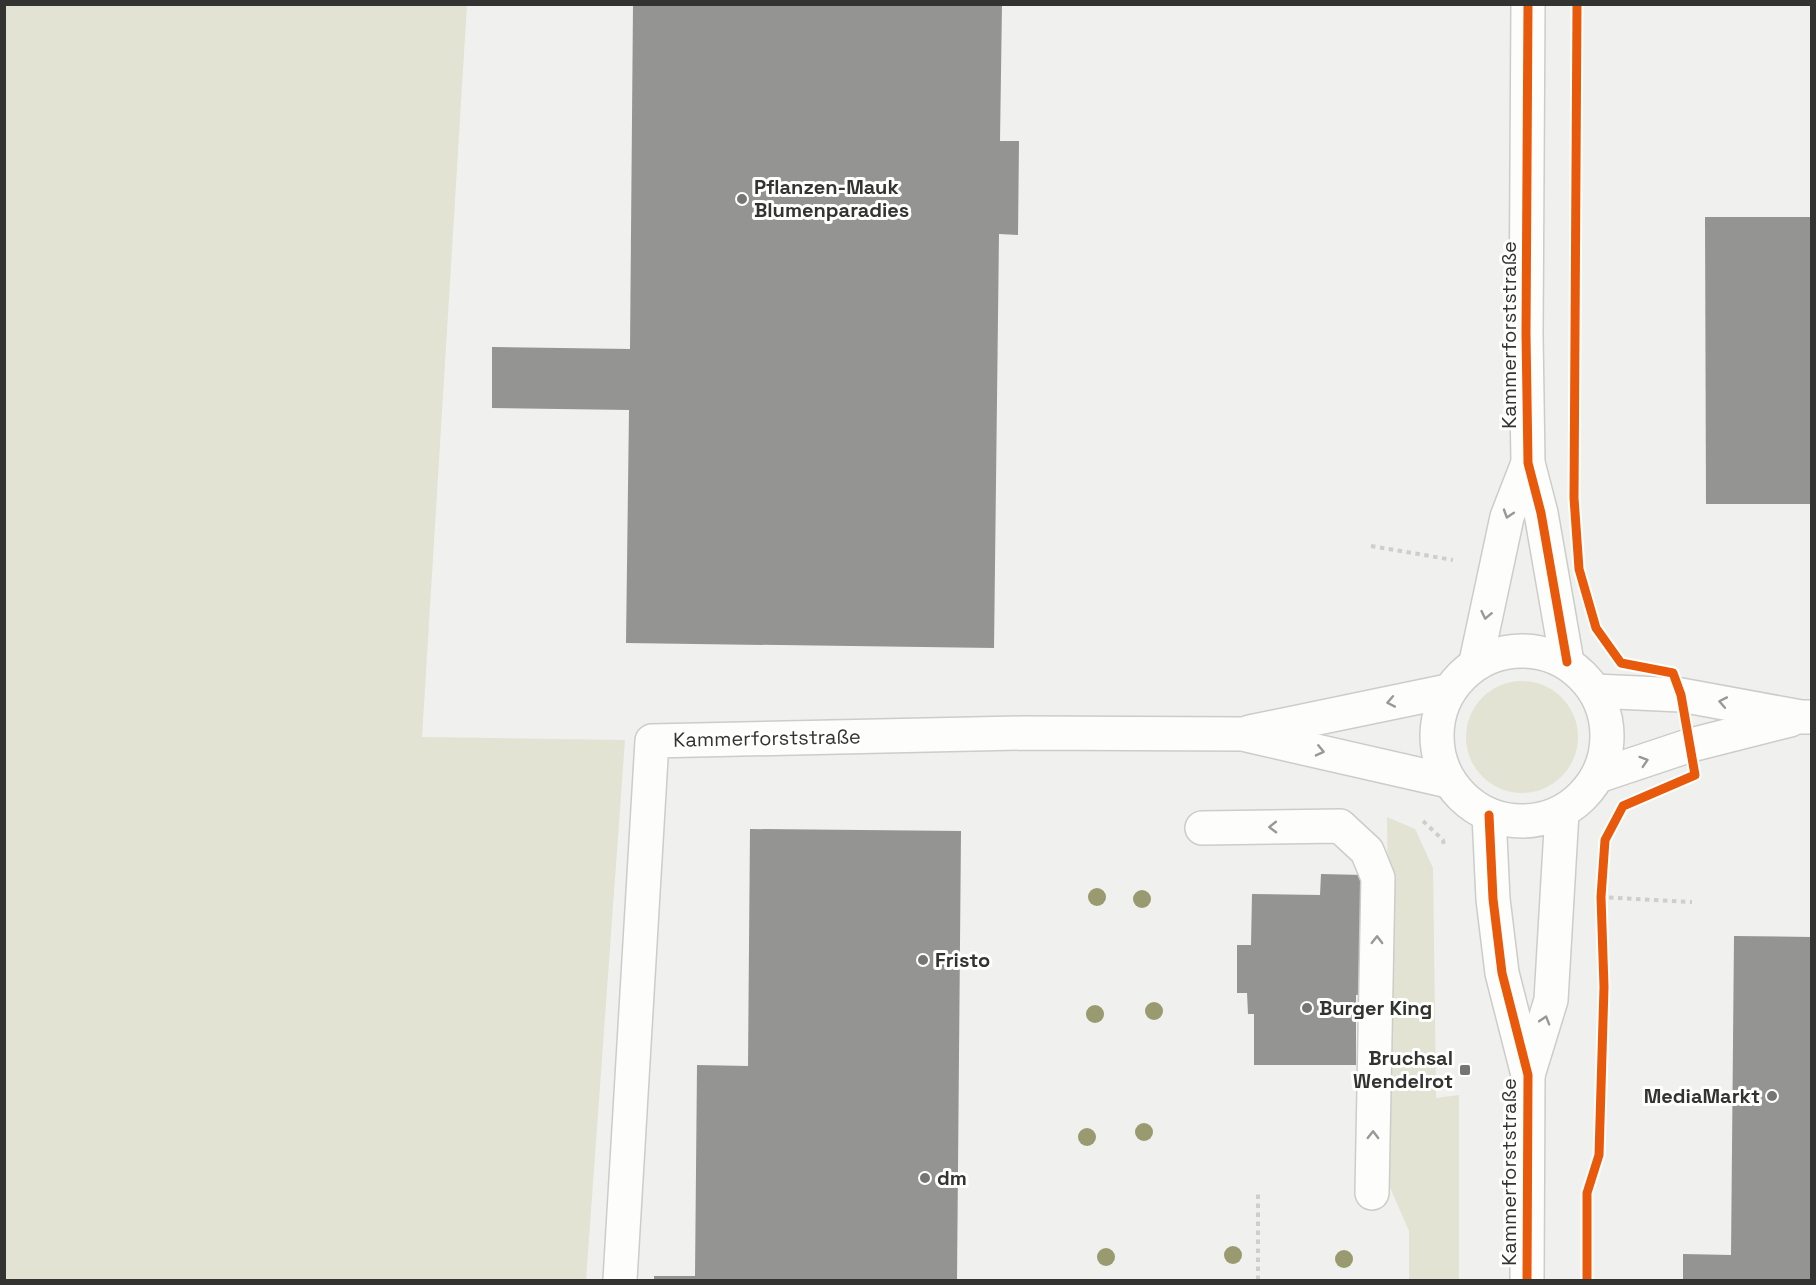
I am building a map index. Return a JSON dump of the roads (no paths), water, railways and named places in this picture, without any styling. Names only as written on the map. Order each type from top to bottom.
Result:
[{"type":"street","name":"Kammerforststraße","points":[[1528,4],[1526,334],[1528,463],[1541,513],[1567,662]]},
{"type":"street","name":"Kammerforststraße","points":[[1476,662],[1507,517],[1528,463]]},
{"type":"street","points":[[1521,650],[1545,653],[1567,662],[1583,675],[1595,691],[1606,718],[1607,748],[1598,776],[1582,796],[1562,812],[1526,822],[1489,815],[1466,801],[1448,780],[1441,764],[1437,745],[1436,726],[1448,691],[1476,662],[1498,653],[1521,650]]},
{"type":"street","name":"Kammerforststraße","points":[[620,1281],[652,741],[1023,733],[1242,734],[1448,691]]},
{"type":"street","points":[[1595,691],[1681,695],[1806,717]]},
{"type":"street","points":[[1598,776],[1691,745],[1806,717]]},
{"type":"street","name":"Kammerforststraße","points":[[1242,734],[1448,780]]},
{"type":"street","name":"Kammerforststraße","points":[[1528,1075],[1551,1000],[1562,812]]},
{"type":"street","name":"Kammerforststraße","points":[[1489,815],[1493,899],[1502,973],[1528,1075],[1527,1281]]},
{"type":"street","points":[[1202,828],[1340,826],[1367,851],[1378,878],[1372,1193]]},
{"type":"place","name":"Pflanzen-Mauk Blumenparadies","points":[[742,199]]},
{"type":"place","name":"Fristo","points":[[923,960]]},
{"type":"place","name":"Burger King","points":[[1307,1008]]},
{"type":"place","name":"Bruchsal Wendelrot","points":[[1465,1070]]},
{"type":"place","name":"MediaMarkt","points":[[1772,1096]]},
{"type":"place","name":"dm","points":[[925,1178]]}]
